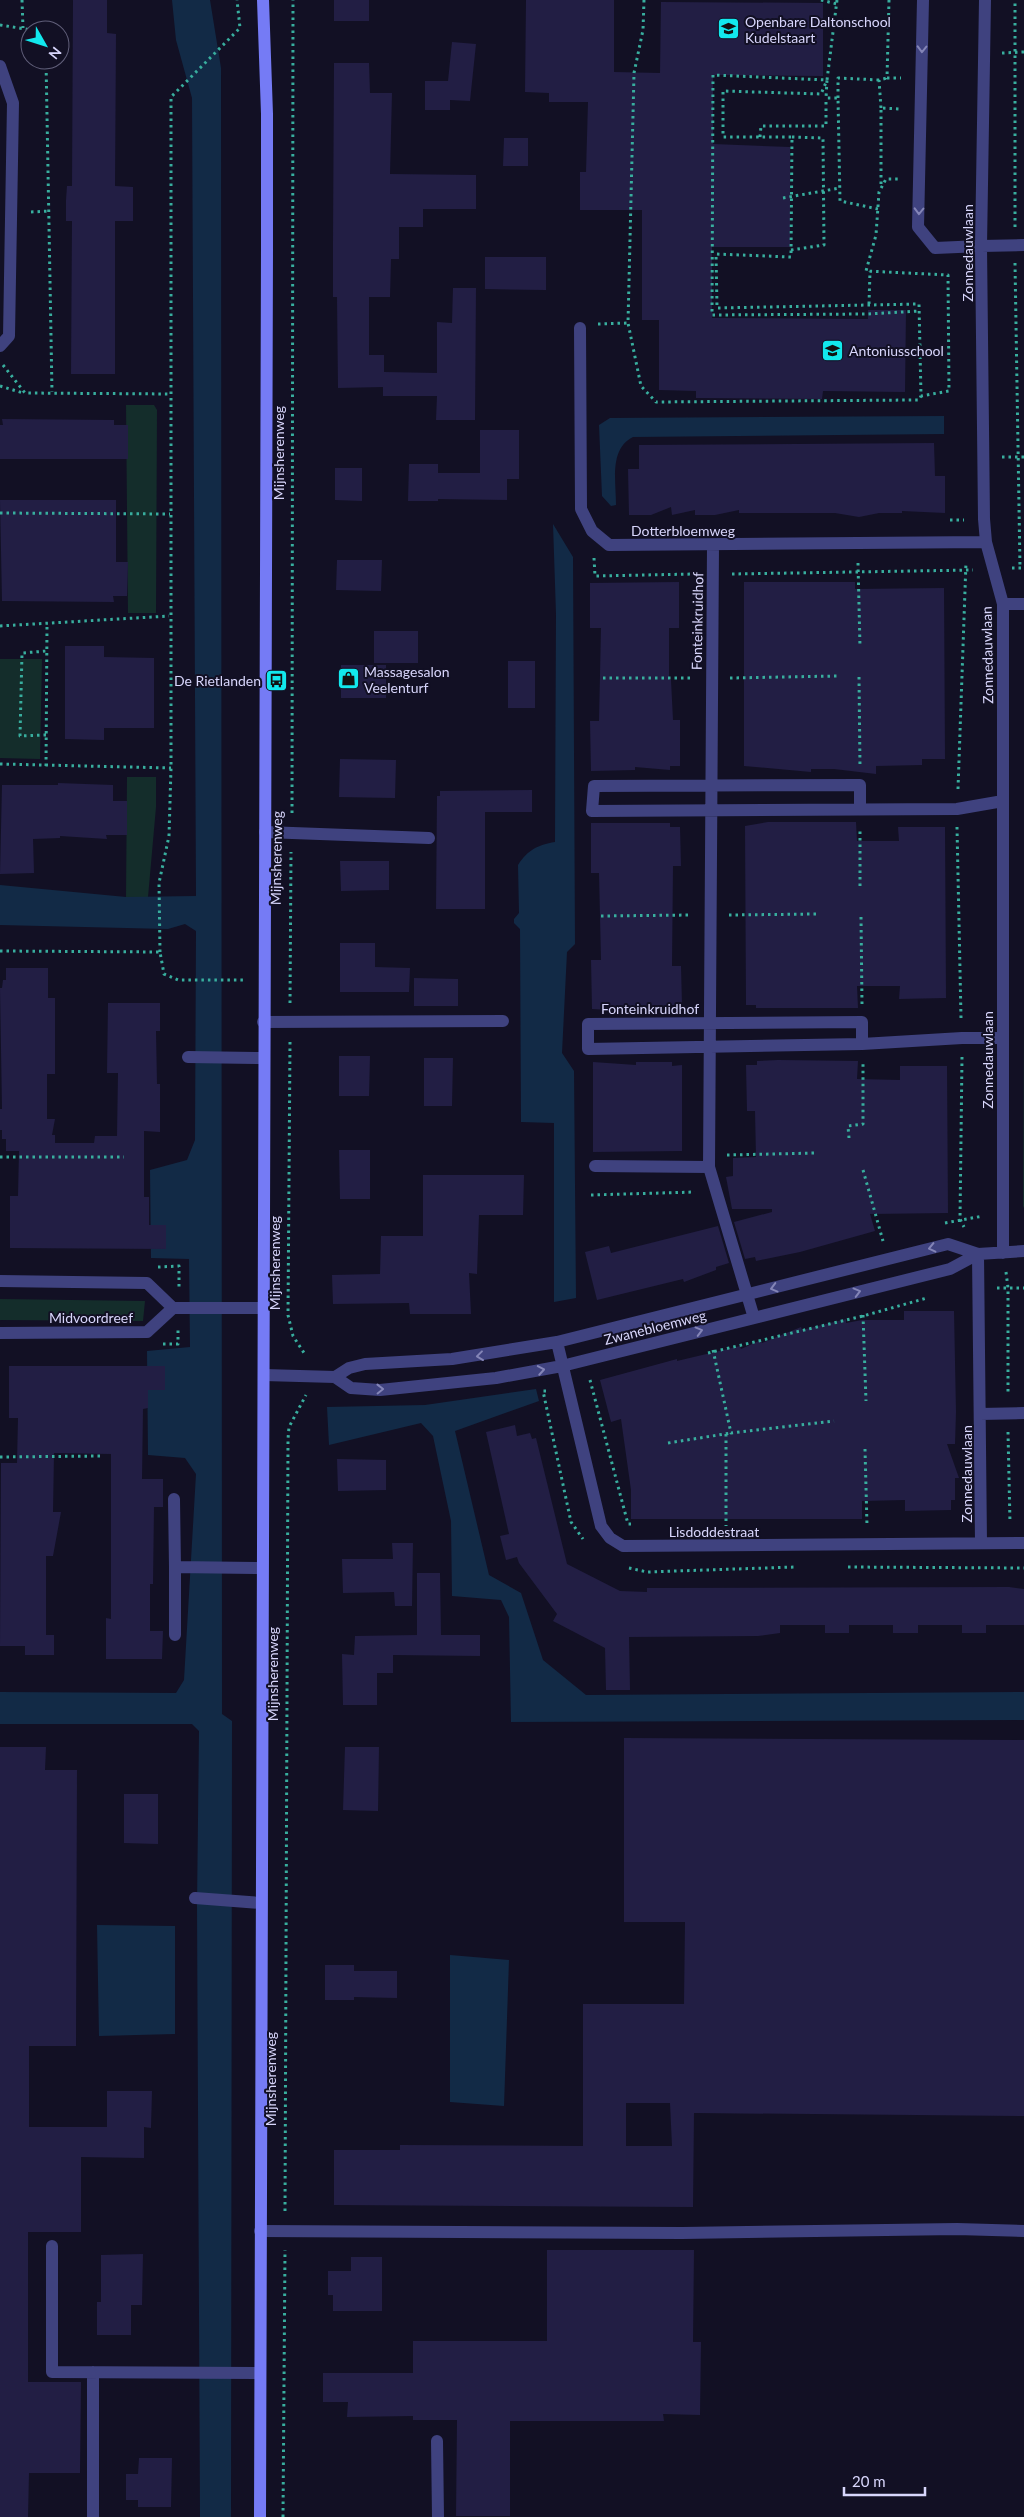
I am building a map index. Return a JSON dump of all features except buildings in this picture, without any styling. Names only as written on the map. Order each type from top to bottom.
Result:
[{"type":"street","name":"Mijnsherenweg","points":[[260,2517],[267,114],[263,0]]},
{"type":"street","points":[[923,0],[918,227],[935,248],[1020,245]]},
{"type":"street","name":"Zonnedauwlaan","points":[[985,0],[981,246],[986,542],[1003,604],[1003,1253]]},
{"type":"street","points":[[0,66],[13,102],[9,336],[0,346]]},
{"type":"street","name":"Dotterbloemweg","points":[[580,328],[580,509],[592,531],[609,545],[713,546],[986,542]]},
{"type":"street","name":"Fonteinkruidhof","points":[[713,546],[709,1161],[716,1192],[754,1318]]},
{"type":"street","points":[[1003,604],[1024,604]]},
{"type":"street","points":[[860,808],[860,785],[594,786],[592,811],[957,808],[1003,800]]},
{"type":"street","points":[[264,832],[429,838]]},
{"type":"street","points":[[263,1022],[503,1021]]},
{"type":"street","points":[[862,1022],[862,1044]]},
{"type":"street","name":"Fonteinkruidhof","points":[[862,1022],[588,1024],[588,1049],[862,1044],[962,1038],[1002,1038]]},
{"type":"street","points":[[188,1057],[263,1058]]},
{"type":"street","points":[[595,1166],[709,1161]]},
{"type":"street","name":"Zwanebloemweg","points":[[335,1377],[349,1368],[365,1364],[452,1359],[557,1342],[948,1244],[978,1254],[1024,1251]]},
{"type":"street","name":"Zonnedauwlaan","points":[[978,1254],[981,1543]]},
{"type":"street","name":"Zwanebloemweg","points":[[264,1375],[335,1377],[351,1388],[380,1390],[458,1382],[562,1366],[950,1269],[978,1254]]},
{"type":"street","points":[[0,1281],[146,1283],[176,1308],[264,1308]]},
{"type":"street","name":"Midvoordreef","points":[[0,1333],[147,1332],[176,1308]]},
{"type":"street","name":"Lisdoddestraat","points":[[557,1342],[601,1526],[610,1538],[623,1546],[867,1546],[1024,1543]]},
{"type":"street","points":[[980,1414],[1024,1413]]},
{"type":"street","points":[[174,1499],[180,1568],[175,1635]]},
{"type":"street","points":[[180,1568],[262,1568]]},
{"type":"street","points":[[196,1898],[262,1903]]},
{"type":"street","points":[[260,2231],[682,2232],[958,2229],[1024,2231]]},
{"type":"street","points":[[52,2246],[52,2372],[260,2373]]},
{"type":"street","points":[[93,2372],[93,2517]]},
{"type":"street","points":[[437,2441],[438,2517]]},
{"type":"path","points":[[22,0],[22,20]]},
{"type":"path","points":[[237,0],[240,28],[171,97],[169,616],[171,768],[169,836],[159,883],[160,952],[164,974],[178,980],[241,980]]},
{"type":"path","name":"Mijnsherenweg","points":[[283,2517],[288,1439],[289,1427],[306,1397],[306,1356],[294,1336],[288,1315],[292,833],[293,0]]},
{"type":"path","points":[[644,0],[643,30],[634,74],[628,323],[641,386],[656,402],[919,400],[921,396],[949,391],[948,275],[866,271],[876,235],[879,192],[886,179],[920,178]]},
{"type":"path","points":[[760,137],[761,126],[826,126],[827,80],[837,2],[821,0]]},
{"type":"path","points":[[887,78],[889,0]]},
{"type":"path","points":[[592,531],[595,576],[858,574],[1022,568],[1016,0]]},
{"type":"path","points":[[0,24],[20,28]]},
{"type":"path","points":[[46,70],[52,392]]},
{"type":"path","points":[[827,80],[713,76],[712,315],[868,314],[919,311]]},
{"type":"path","points":[[878,209],[840,201],[838,78],[879,80],[921,77]]},
{"type":"path","points":[[791,250],[824,245],[823,138],[723,137],[723,91],[821,94],[827,80]]},
{"type":"path","points":[[879,80],[882,187]]},
{"type":"path","points":[[826,98],[838,98]]},
{"type":"path","points":[[881,108],[921,109]]},
{"type":"path","points":[[792,137],[791,257],[716,254],[717,308],[919,304],[921,396]]},
{"type":"path","points":[[783,198],[792,198],[840,188]]},
{"type":"path","points":[[869,304],[870,271]]},
{"type":"path","points":[[580,328],[599,324],[628,323]]},
{"type":"path","points":[[0,360],[25,393]]},
{"type":"path","points":[[0,386],[25,393],[171,394]]},
{"type":"path","points":[[0,513],[170,514]]},
{"type":"path","points":[[968,542],[965,571],[957,808],[962,1038],[960,1219],[978,1254]]},
{"type":"path","points":[[859,544],[860,648]]},
{"type":"path","points":[[0,626],[47,625],[169,616]]},
{"type":"path","points":[[46,766],[47,625]]},
{"type":"path","points":[[46,735],[20,736],[22,653],[47,651]]},
{"type":"path","points":[[859,677],[860,785]]},
{"type":"path","points":[[0,764],[171,768]]},
{"type":"path","points":[[860,808],[860,886]]},
{"type":"path","points":[[861,917],[862,1022]]},
{"type":"path","points":[[0,951],[160,952]]},
{"type":"path","points":[[849,1138],[848,1126],[863,1124],[862,1044]]},
{"type":"path","points":[[709,1161],[817,1153]]},
{"type":"path","points":[[0,1157],[124,1157]]},
{"type":"path","points":[[863,1170],[888,1259]]},
{"type":"path","points":[[591,1194],[716,1192]]},
{"type":"path","points":[[1003,1253],[1008,1288],[1010,1524]]},
{"type":"path","points":[[979,1289],[1024,1288]]},
{"type":"path","points":[[859,1291],[864,1316],[866,1401]]},
{"type":"path","points":[[704,1354],[864,1316],[937,1295]]},
{"type":"path","points":[[706,1329],[713,1351],[731,1434]]},
{"type":"path","points":[[566,1386],[599,1378]]},
{"type":"path","points":[[590,1380],[628,1524],[638,1524]]},
{"type":"path","points":[[668,1444],[726,1434],[834,1421]]},
{"type":"path","points":[[726,1434],[726,1545]]},
{"type":"path","points":[[865,1449],[867,1546]]},
{"type":"path","points":[[0,1457],[102,1456]]},
{"type":"path","points":[[716,1524],[735,1524]]},
{"type":"path","points":[[981,1524],[1017,1524]]},
{"type":"path","points":[[858,1525],[877,1525]]},
{"type":"green space","points":[[126,405],[154,405],[157,410],[156,613],[128,613]]},
{"type":"green space","points":[[0,659],[42,659],[40,759],[0,758]]},
{"type":"green space","points":[[127,777],[156,777],[156,807],[148,897],[126,897]]},
{"type":"green space","points":[[1024,1026],[1024,1208],[1023,1206]]},
{"type":"green space","points":[[0,1299],[145,1301],[143,1321],[0,1320]]},
{"type":"water","points":[[172,0],[210,0],[221,68],[222,1714],[232,1721],[231,2517],[200,2517],[197,1906],[199,1731],[192,1724],[0,1724],[0,1692],[176,1693],[184,1680],[196,1474],[185,1458],[148,1455],[147,1351],[190,1347],[189,1259],[151,1258],[150,1170],[187,1160],[195,1140],[196,931],[185,924],[168,929],[0,925],[0,885],[126,897],[196,896],[192,98],[176,40]]},
{"type":"water","points":[[944,416],[944,434],[633,437],[625,442],[617,457],[615,476],[616,505],[611,506],[602,496],[599,425],[610,418]]},
{"type":"water","points":[[553,524],[573,557],[575,944],[567,952],[562,1053],[574,1071],[576,1298],[554,1302],[554,1123],[521,1122],[520,929],[514,923],[514,919],[519,913],[518,865],[534,849],[555,842],[556,614]]},
{"type":"water","points":[[536,1389],[539,1401],[455,1431],[489,1575],[521,1593],[543,1660],[586,1695],[1024,1692],[1024,1720],[511,1722],[509,1617],[501,1600],[452,1596],[451,1521],[433,1436],[421,1423],[329,1445],[327,1407],[425,1405]]},
{"type":"water","points":[[97,1925],[175,1926],[175,2034],[99,2036]]},
{"type":"water","points":[[450,1955],[509,1960],[504,2106],[450,2102]]},
{"type":"place","name":"Openbare Daltonschool Kudelstaart","points":[[729,29]]},
{"type":"place","name":"Antoniusschool","points":[[833,350]]},
{"type":"place","name":"Massagesalon Veelenturf","points":[[348,679]]},
{"type":"place","name":"De Rietlanden","points":[[277,680]]}]
